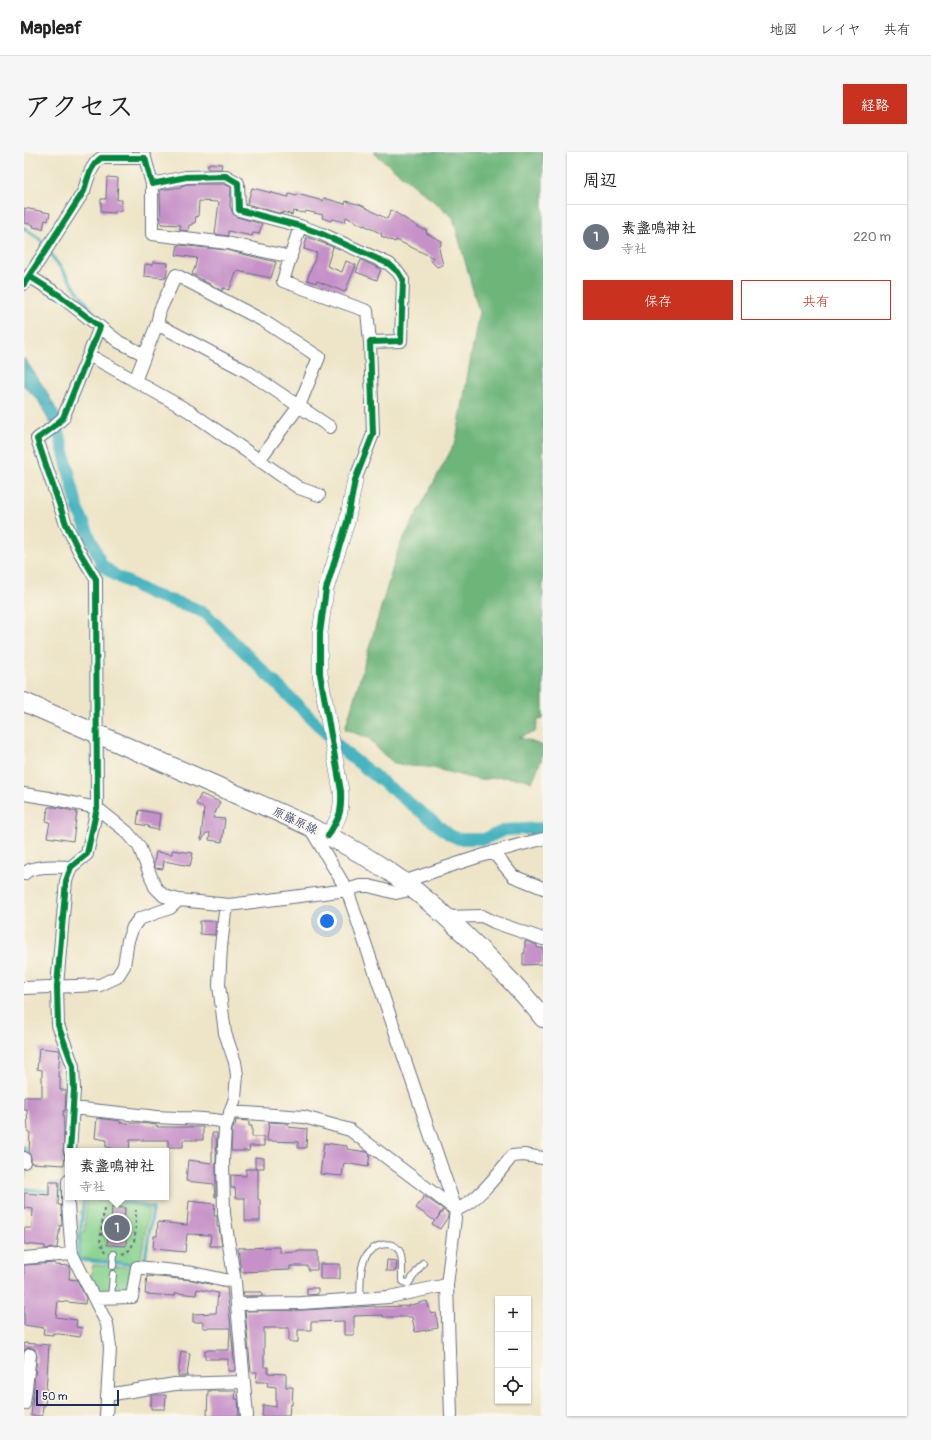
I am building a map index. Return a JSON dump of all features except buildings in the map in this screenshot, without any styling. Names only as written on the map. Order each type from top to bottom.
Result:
[{"type":"main road","name":"原藤原線","points":[[24,702],[262,805],[328,836],[369,860],[408,886],[446,917],[485,953],[533,1004],[543,1018]]},
{"type":"street","points":[[145,355],[119,342],[59,295],[27,280],[84,191],[88,177],[96,161],[101,158],[145,158],[152,184],[152,234],[226,243],[291,257]]},
{"type":"street","points":[[152,184],[186,177],[226,176],[238,182],[239,210],[300,226],[351,246],[389,264],[398,272],[403,280],[401,341],[370,342]]},
{"type":"street","points":[[300,226],[283,281],[367,310],[370,342],[373,434],[355,480],[347,522],[326,589],[320,633],[320,674],[341,791],[342,805],[340,814],[328,836]]},
{"type":"street","points":[[134,380],[158,324],[160,310],[176,275],[262,320],[319,357],[299,406],[259,460]]},
{"type":"street","points":[[158,324],[248,372],[330,427]]},
{"type":"street","points":[[70,1148],[73,1108],[73,1066],[58,1025],[57,986],[66,881],[71,868],[87,854],[97,808],[96,578],[79,551],[66,524],[37,439],[63,418],[100,327]]},
{"type":"street","points":[[89,355],[189,412],[299,488],[319,495]]},
{"type":"street","points":[[24,794],[97,808],[127,832],[139,846],[155,887],[164,896],[179,900],[228,905],[346,890],[360,886],[369,886],[396,893],[408,886],[493,852],[543,839]]},
{"type":"street","points":[[309,827],[346,890],[456,1210],[447,1285],[451,1416]]},
{"type":"street","points":[[493,852],[513,876],[543,888]]},
{"type":"street","points":[[24,874],[27,870],[48,866],[71,868]]},
{"type":"street","points":[[24,988],[100,985],[117,977],[124,966],[128,940],[132,927],[139,919],[170,908],[179,900]]},
{"type":"street","points":[[228,905],[225,912],[221,947],[219,985],[225,1033],[235,1062],[237,1075],[235,1098],[225,1129],[223,1162],[224,1214],[235,1282],[243,1382],[248,1416]]},
{"type":"street","points":[[446,917],[482,916],[494,922],[543,939]]},
{"type":"street","points":[[73,1108],[148,1116],[160,1119],[168,1117],[206,1119],[229,1117],[304,1117],[350,1130],[456,1210]]},
{"type":"street","points":[[456,1210],[466,1206],[488,1184],[512,1156],[524,1155],[543,1158]]},
{"type":"street","points":[[68,1200],[72,1254],[107,1324]]},
{"type":"street","points":[[24,1258],[72,1254]]},
{"type":"street","points":[[94,1298],[132,1297],[137,1268],[193,1273],[235,1282]]},
{"type":"street","points":[[237,1304],[302,1303],[389,1297],[447,1285]]},
{"type":"street","points":[[106,1416],[110,1348],[107,1324],[111,1298]]},
{"type":"street","points":[[24,1404],[30,1355]]},
{"type":"street","points":[[107,1395],[175,1384],[243,1382]]},
{"type":"lane","points":[[360,1299],[361,1269],[366,1254],[377,1246],[386,1244],[397,1247],[401,1253],[402,1280],[408,1284],[423,1263]]},
{"type":"lane","points":[[114,1254],[114,1264]]},
{"type":"lane","points":[[111,1298],[113,1274]]},
{"type":"path","points":[[104,1209],[100,1242],[106,1252],[114,1254],[124,1254],[132,1248],[135,1237],[136,1210]]},
{"type":"green space","points":[[373,152],[543,152],[543,719],[538,720],[535,732],[519,737],[543,746],[541,760],[532,782],[525,779],[501,777],[479,780],[429,767],[394,763],[381,752],[370,739],[345,729],[399,547],[456,441],[479,312],[453,217]]},
{"type":"green space","points":[[87,1200],[118,1202],[149,1210],[140,1264],[79,1258],[82,1233],[84,1233]]},
{"type":"green space","points":[[93,1265],[135,1268],[131,1295],[99,1296],[91,1279]]},
{"type":"water","points":[[24,358],[45,389],[59,415],[50,423],[39,401],[24,386]]},
{"type":"waterway","points":[[24,228],[40,239],[44,245]]},
{"type":"waterway","points":[[50,253],[97,318]]},
{"type":"waterway","points":[[53,415],[57,425],[78,509],[102,565],[115,575],[151,594],[192,607],[206,614],[346,753],[450,835],[459,839],[484,839],[505,830],[543,828]]},
{"type":"waterway","points":[[24,1147],[26,1155]]},
{"type":"waterway","points":[[24,1177],[26,1163]]},
{"type":"waterway","points":[[24,1189],[63,1193]]},
{"type":"waterway","points":[[78,1256],[84,1200]]},
{"type":"waterway","points":[[112,1200],[153,1208],[144,1266]]},
{"type":"waterway","points":[[78,1260],[136,1265]]},
{"type":"cycle path","points":[[24,284],[84,191],[92,168],[101,158],[145,158],[152,184],[186,177],[226,176],[238,183],[239,210],[300,226],[322,234],[389,264],[398,272],[403,280],[401,341],[370,342],[373,434],[355,480],[347,522],[326,589],[320,633],[320,674],[341,791],[339,815],[328,836]]},
{"type":"cycle path","points":[[29,276],[59,295],[100,327],[63,418],[37,439],[66,524],[79,551],[96,579],[97,808],[87,854],[71,867],[66,881],[57,986],[58,1025],[73,1066],[74,1090],[70,1148]]},
{"type":"place","name":"素盞鳴神社","points":[[117,1228]]}]
